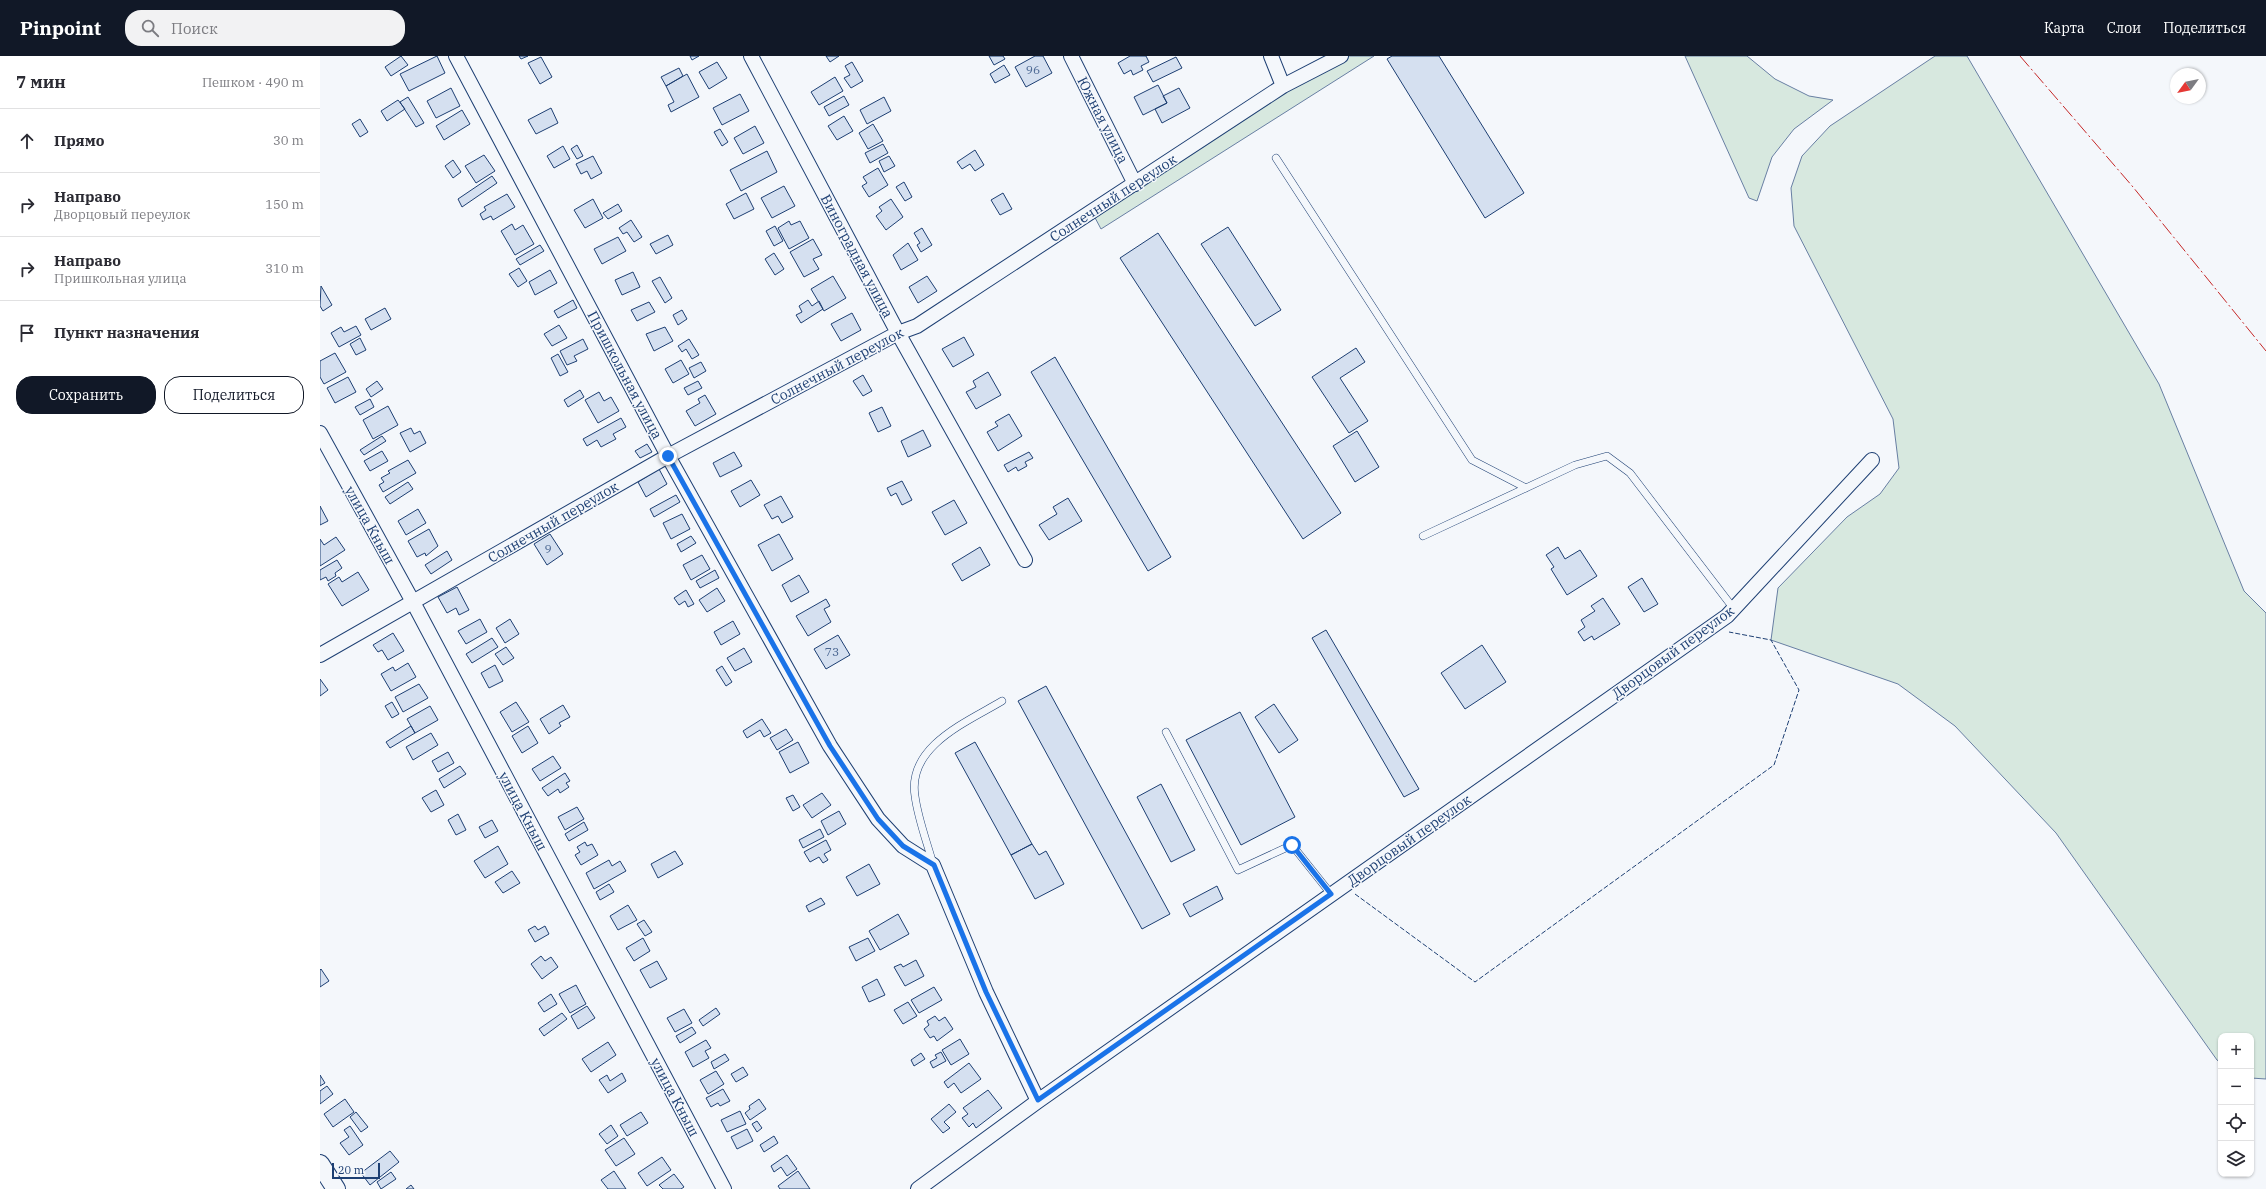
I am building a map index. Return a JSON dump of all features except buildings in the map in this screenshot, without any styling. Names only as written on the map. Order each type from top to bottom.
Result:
[{"type":"street","name":"Пришкольная улица","points":[[456,56],[668,456],[830,746],[878,819],[903,846],[934,865]]},
{"type":"street","name":"Виноградная улица","points":[[751,56],[898,333],[1025,560]]},
{"type":"street","name":"Южная улица","points":[[1071,56],[1135,184]]},
{"type":"street","points":[[1271,56],[1283,86]]},
{"type":"street","name":"Солнечный переулок","points":[[320,655],[668,456],[898,333],[917,326],[1283,86],[1341,56]]},
{"type":"street","name":"улица Кныш","points":[[320,433],[413,602],[724,1189]]},
{"type":"street","name":"Дворцовый переулок","points":[[918,1189],[1038,1100],[1727,616],[1872,460]]},
{"type":"street","points":[[934,865],[986,992],[1038,1100]]},
{"type":"street","points":[[320,1164],[336,1189]]},
{"type":"lane","points":[[1276,158],[1472,460],[1526,488]]},
{"type":"lane","points":[[1423,536],[1576,465],[1607,456],[1630,473],[1734,609]]},
{"type":"lane","points":[[934,865],[915,796],[915,777],[921,759],[945,736],[1002,701]]},
{"type":"lane","points":[[1166,732],[1238,870],[1292,845],[1331,894]]},
{"type":"shaded area","points":[[1341,56],[1374,56],[1101,229],[1092,212]]},
{"type":"shaded area","points":[[1685,56],[1747,56],[1775,79],[1809,96],[1833,100],[1794,129],[1772,157],[1757,201],[1749,198]]},
{"type":"shaded area","points":[[1935,56],[1967,56],[2159,384],[2244,591],[2266,613],[2266,1079],[2254,1078],[2254,1033],[2218,1033],[2218,1061],[2217,1060],[2056,833],[1955,726],[1898,684],[1771,640],[1778,588],[1847,517],[1880,494],[1899,468],[1893,419],[1794,226],[1791,188],[1802,156],[1830,126]]},
{"type":"fence","points":[[1355,894],[1475,982],[1774,765],[1799,690],[1771,640],[1729,632]]},
{"type":"power","points":[[2020,56],[2133,187],[2266,351]]},
{"type":"route","points":[[668,456],[830,746],[878,819],[903,846],[934,865],[986,992],[1038,1100],[1331,894],[1292,845]]}]
